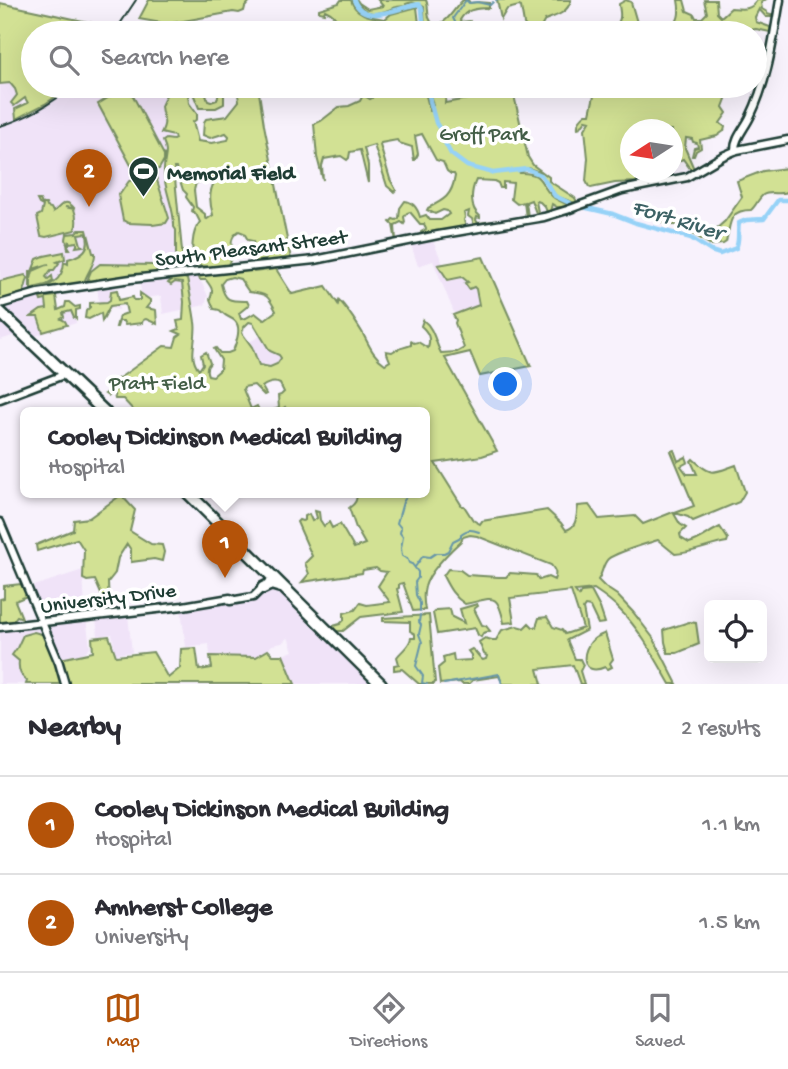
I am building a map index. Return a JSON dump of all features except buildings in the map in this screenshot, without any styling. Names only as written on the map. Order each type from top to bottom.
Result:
[{"type":"highway","points":[[0,312],[100,407]]},
{"type":"highway","points":[[193,498],[351,649],[383,684]]},
{"type":"highway","points":[[272,575],[383,684]]},
{"type":"highway","points":[[263,588],[271,584],[282,587]]},
{"type":"main road","points":[[767,70],[780,0]]},
{"type":"main road","points":[[735,151],[736,142],[757,98]]},
{"type":"main road","name":"South Pleasant Street","points":[[0,304],[38,293],[131,279],[315,260],[544,217],[625,189],[687,177],[735,151],[788,140]]},
{"type":"main road","points":[[0,399],[65,374]]},
{"type":"main road","points":[[0,522],[43,623],[65,684]]},
{"type":"main road","points":[[248,597],[272,575]]},
{"type":"main road","name":"University Drive","points":[[0,627],[234,600],[256,595],[272,575]]},
{"type":"shaded area","points":[[13,80],[27,116],[57,98],[174,98],[171,132],[184,272],[196,271],[208,296],[205,305],[163,314],[161,296],[142,298],[139,279],[115,282],[119,310],[99,305],[97,284],[53,291],[56,312],[74,309],[76,323],[29,338],[22,333],[0,340],[0,82]]},
{"type":"shaded area","points":[[433,241],[443,264],[439,266],[448,280],[462,277],[476,288],[479,305],[455,315],[433,261],[418,266],[411,245]]},
{"type":"shaded area","points":[[266,333],[285,362],[236,384],[221,357]]},
{"type":"shaded area","points":[[83,570],[85,611],[42,616],[31,587]]},
{"type":"shaded area","points":[[277,587],[378,684],[295,684],[283,655],[293,651],[288,637],[257,657],[210,656],[209,644],[186,647],[181,609],[238,602],[265,588]]},
{"type":"shaded area","points":[[128,615],[132,652],[115,654],[112,634],[98,636],[96,619]]},
{"type":"shaded area","points":[[86,618],[90,647],[80,655],[60,659],[46,624]]},
{"type":"shaded area","points":[[41,626],[63,684],[0,684],[0,630]]},
{"type":"green space","points":[[149,0],[251,0],[244,11],[239,13],[184,21],[139,19]]},
{"type":"green space","points":[[341,0],[351,0],[356,9],[364,14],[385,19],[391,14],[417,7],[419,21],[337,21],[325,10],[324,13],[319,12],[319,9]]},
{"type":"green space","points":[[355,0],[368,9],[383,6],[378,0],[426,0],[431,21],[425,21],[424,7],[420,4],[408,3],[407,7],[401,6],[376,13],[362,8]]},
{"type":"green space","points":[[463,0],[470,3],[489,3],[489,8],[472,10],[460,20],[444,21]]},
{"type":"green space","points":[[497,0],[571,0],[564,11],[544,21],[523,21],[519,6],[507,9],[501,19]]},
{"type":"green space","points":[[626,0],[631,2],[637,21],[619,21],[619,4]]},
{"type":"green space","points":[[678,0],[684,0],[687,11],[696,18],[702,18],[707,13],[704,0],[716,0],[717,13],[721,17],[731,8],[746,8],[757,0],[765,0],[761,3],[762,9],[771,17],[766,17],[759,9],[756,21],[676,21]]},
{"type":"green space","points":[[0,3],[83,21],[21,21],[21,98],[25,98],[14,106],[11,103],[17,95],[15,89],[10,83],[0,84]]},
{"type":"green space","points":[[25,98],[54,98],[16,119],[15,109],[28,103]]},
{"type":"green space","points":[[108,98],[134,98],[164,155],[159,169],[141,174],[132,167],[98,104]]},
{"type":"green space","points":[[165,98],[188,98],[197,114],[197,119],[193,122],[198,141],[212,143],[228,140],[229,136],[226,133],[210,138],[203,135],[206,119],[227,116],[239,98],[260,98],[291,259],[255,264],[254,256],[260,251],[253,241],[239,231],[233,238],[234,252],[227,267],[195,265],[193,243],[200,222],[192,211],[193,207],[174,168],[183,261],[190,261],[187,270],[181,271],[176,254],[173,213],[164,176],[166,152],[163,141],[175,139],[174,136],[161,133],[164,122],[161,106]],"holes":[[[212,180],[214,183],[211,191],[213,215],[207,219],[196,207],[196,183],[209,183]]]},
{"type":"green space","points":[[195,98],[207,98],[211,102],[224,98],[224,104],[216,108],[199,108]]},
{"type":"green space","name":"Groff Park","points":[[362,98],[427,98],[432,111],[431,98],[446,98],[445,103],[473,98],[515,98],[528,157],[533,165],[549,177],[549,181],[577,202],[556,196],[540,172],[529,168],[519,173],[537,176],[552,196],[568,205],[566,207],[552,204],[550,212],[547,212],[540,202],[536,201],[536,213],[531,200],[526,202],[526,218],[524,202],[517,204],[511,199],[513,183],[503,182],[503,188],[500,188],[494,181],[476,180],[472,199],[480,218],[477,217],[476,220],[478,223],[501,222],[474,226],[468,216],[469,211],[464,213],[466,228],[430,236],[426,232],[421,234],[426,229],[424,224],[420,224],[410,212],[404,217],[404,224],[401,222],[395,225],[396,241],[390,222],[399,218],[400,208],[405,201],[417,209],[420,217],[426,215],[430,220],[441,220],[449,214],[443,210],[435,214],[427,210],[446,196],[452,188],[455,176],[447,171],[443,162],[436,160],[422,134],[415,136],[418,154],[415,160],[412,147],[397,140],[380,145],[396,190],[394,192],[387,186],[374,145],[364,148],[368,183],[360,150],[350,152],[347,160],[341,156],[324,159],[323,180],[317,157],[314,124],[339,107],[349,106]]},
{"type":"green space","points":[[593,98],[726,98],[723,107],[727,113],[720,123],[725,127],[724,131],[717,136],[700,140],[701,148],[694,156],[697,143],[686,138],[685,148],[694,169],[691,170],[683,159],[683,119],[620,119],[620,182],[637,182],[591,188],[586,181],[588,158],[585,129],[590,121],[586,120],[578,128],[579,122],[586,114],[590,114]]},
{"type":"green space","points":[[788,168],[788,192],[765,194],[751,210],[734,216],[723,244],[711,245],[678,225],[669,225],[648,216],[691,225],[702,231],[715,230],[742,197],[737,181],[763,171]]},
{"type":"green space","name":"Memorial Field","points":[[155,174],[169,218],[166,223],[153,225],[128,223],[123,220],[118,195],[129,181]]},
{"type":"green space","points":[[37,200],[46,204],[53,212],[62,204],[71,205],[74,208],[65,207],[74,209],[75,230],[41,236],[37,216],[41,214],[43,206]]},
{"type":"green space","points":[[87,230],[95,253],[84,283],[32,293],[31,290],[58,279],[64,262],[68,264],[68,259],[78,256],[87,247],[86,233],[78,234],[83,246],[76,247],[77,242],[69,241],[67,244],[67,234]]},
{"type":"green space","points":[[64,252],[65,259],[57,262],[59,263],[54,270],[46,277],[48,279],[52,276],[53,281],[31,288],[31,280],[30,288],[30,271],[31,279],[33,271],[49,264],[33,269],[37,259]]},
{"type":"green space","name":"Pratt Field","points":[[483,257],[531,366],[480,376],[470,352],[445,358],[497,451],[435,463],[473,520],[480,524],[482,521],[547,510],[566,530],[574,524],[578,506],[589,505],[599,519],[635,516],[643,524],[673,512],[680,524],[686,528],[680,534],[681,538],[689,543],[720,527],[728,539],[727,542],[675,554],[658,540],[612,556],[598,580],[617,595],[654,639],[677,684],[670,684],[628,618],[594,589],[575,591],[579,596],[581,592],[591,591],[605,623],[598,624],[590,607],[585,606],[583,609],[587,630],[567,640],[575,659],[580,659],[583,665],[580,671],[584,684],[580,684],[573,665],[538,669],[542,684],[503,684],[499,676],[473,680],[469,684],[440,684],[438,668],[444,663],[443,657],[453,654],[454,661],[471,660],[468,651],[472,649],[483,660],[486,659],[479,642],[485,638],[496,640],[502,630],[517,626],[524,628],[529,623],[536,627],[539,618],[547,617],[553,627],[565,634],[583,628],[571,591],[510,598],[514,622],[504,623],[496,601],[487,599],[465,604],[458,598],[443,576],[448,569],[460,570],[467,575],[506,577],[510,573],[536,575],[539,580],[555,578],[551,565],[477,536],[463,537],[433,571],[425,585],[425,610],[413,611],[403,583],[399,584],[397,589],[403,612],[361,617],[343,631],[334,631],[333,626],[344,620],[344,613],[355,610],[360,603],[367,605],[390,602],[378,586],[387,572],[376,568],[363,570],[362,573],[302,582],[309,574],[305,563],[312,556],[297,522],[305,520],[305,516],[309,514],[312,521],[317,518],[315,511],[319,512],[324,526],[329,522],[332,528],[340,524],[354,548],[365,544],[349,508],[357,498],[430,498],[430,407],[279,407],[278,396],[284,392],[280,384],[276,383],[262,387],[266,394],[264,395],[254,385],[244,387],[250,407],[130,407],[123,399],[115,399],[113,391],[108,396],[105,394],[110,385],[120,393],[124,389],[121,384],[113,381],[164,346],[174,347],[181,334],[174,331],[179,329],[177,321],[183,320],[184,302],[182,283],[168,283],[177,278],[187,279],[195,322],[193,353],[196,365],[199,370],[203,364],[201,355],[206,352],[210,363],[208,375],[213,376],[220,370],[221,360],[214,349],[220,353],[233,351],[238,328],[234,320],[214,309],[210,299],[211,287],[206,280],[200,280],[198,275],[276,269],[292,294],[326,286],[338,304],[339,300],[348,311],[374,354],[385,364],[390,361],[386,351],[392,352],[411,345],[411,341],[428,348],[428,336],[421,326],[423,320],[432,331],[441,353],[457,352],[464,348],[453,315],[479,305],[476,289],[469,289],[465,283],[468,282],[462,277],[448,280],[438,265]],"holes":[[[232,277],[240,279],[249,292],[266,296],[276,311],[264,320],[255,313],[241,319],[239,313],[249,305],[247,301],[229,299],[221,284]],[[249,322],[253,323],[270,351],[281,358],[277,364],[270,367],[259,365],[252,347],[242,333]]]},
{"type":"green space","points":[[100,264],[153,265],[156,266],[157,273],[90,283],[87,281],[91,271]]},
{"type":"green space","points":[[25,275],[28,278],[23,295],[0,301],[0,281]]},
{"type":"green space","points":[[117,290],[119,300],[133,297],[134,300],[140,300],[140,293],[150,300],[146,308],[156,310],[157,324],[146,319],[142,323],[125,325],[123,321],[119,321],[116,327],[119,316],[127,313],[125,304],[110,306],[102,321],[101,313],[89,319],[85,318],[90,303],[107,302],[110,300],[111,291]]},
{"type":"green space","points":[[56,296],[58,310],[65,307],[66,302],[75,307],[80,306],[80,309],[76,310],[76,319],[71,311],[63,313],[64,317],[61,319],[67,325],[43,332],[38,317],[31,317],[47,309],[46,300],[41,301],[40,298]]},
{"type":"green space","points":[[674,450],[678,461],[686,457],[688,462],[681,466],[687,474],[697,474],[691,461],[693,459],[704,469],[713,472],[736,465],[745,492],[739,502],[693,521],[675,513],[694,506],[671,451]]},
{"type":"green space","points":[[117,498],[124,498],[135,510],[130,531],[151,544],[162,545],[164,552],[162,561],[154,559],[131,562],[131,550],[127,544],[118,558],[115,573],[108,582],[109,607],[96,612],[96,609],[102,606],[102,596],[95,580],[83,579],[84,550],[77,539],[37,551],[36,545],[73,530],[74,520],[89,518]]},
{"type":"green space","points":[[21,584],[27,596],[15,601],[22,618],[17,616],[13,621],[0,622],[0,599],[4,598],[4,586]]},
{"type":"green space","points":[[477,604],[474,609],[482,625],[490,631],[483,633],[481,637],[475,628],[437,634],[433,613],[436,610],[450,609],[452,617],[464,623],[460,609]]},
{"type":"green space","points":[[429,615],[435,682],[419,684],[402,669],[394,670],[394,665],[399,664],[397,657],[411,638],[415,638],[415,634],[410,631],[410,622],[383,621],[383,618]]},
{"type":"green space","points":[[689,622],[696,623],[699,644],[677,653],[668,653],[664,630]]},
{"type":"green space","points":[[34,632],[45,635],[62,684],[26,684],[27,681],[20,672],[19,661],[12,655],[23,635]]},
{"type":"green space","points":[[605,633],[613,659],[610,663],[612,667],[591,669],[585,661],[586,649],[595,638]]},
{"type":"green space","points":[[109,636],[116,656],[153,652],[168,678],[180,668],[181,649],[196,648],[199,670],[212,668],[210,656],[256,657],[268,650],[273,655],[283,655],[295,684],[67,684],[60,659],[93,652],[92,638]]},
{"type":"waterway","name":"Fort River","points":[[354,0],[359,8],[374,14],[419,4],[423,21]]},
{"type":"waterway","points":[[454,21],[453,18],[466,0],[469,3],[490,5],[493,2]]},
{"type":"waterway","points":[[496,0],[501,0]]},
{"type":"waterway","name":"Fort River","points":[[430,98],[436,123],[451,154],[467,166],[493,173],[527,169],[541,175],[555,196],[574,205],[691,238],[720,254],[736,248],[739,223],[764,219],[778,200],[788,200]]},
{"type":"waterway","points":[[405,499],[397,523],[403,537],[402,556],[407,558],[418,572],[415,582],[420,611]]},
{"type":"waterway","points":[[415,567],[423,556],[430,557],[448,551],[453,541],[466,531],[479,532]]},
{"type":"waterway","points":[[420,615],[419,634],[422,642],[416,666],[423,676],[422,683],[427,684]]},
{"type":"waterway","points":[[444,684],[499,674],[502,684]]},
{"type":"railway","points":[[122,21],[136,0]]},
{"type":"railway","points":[[0,126],[39,110],[57,98]]},
{"type":"place","name":"Memorial Field","points":[[144,199]]},
{"type":"place","name":"Amherst College","points":[[89,207]]},
{"type":"place","name":"Cooley Dickinson Medical Building","points":[[225,578]]}]
